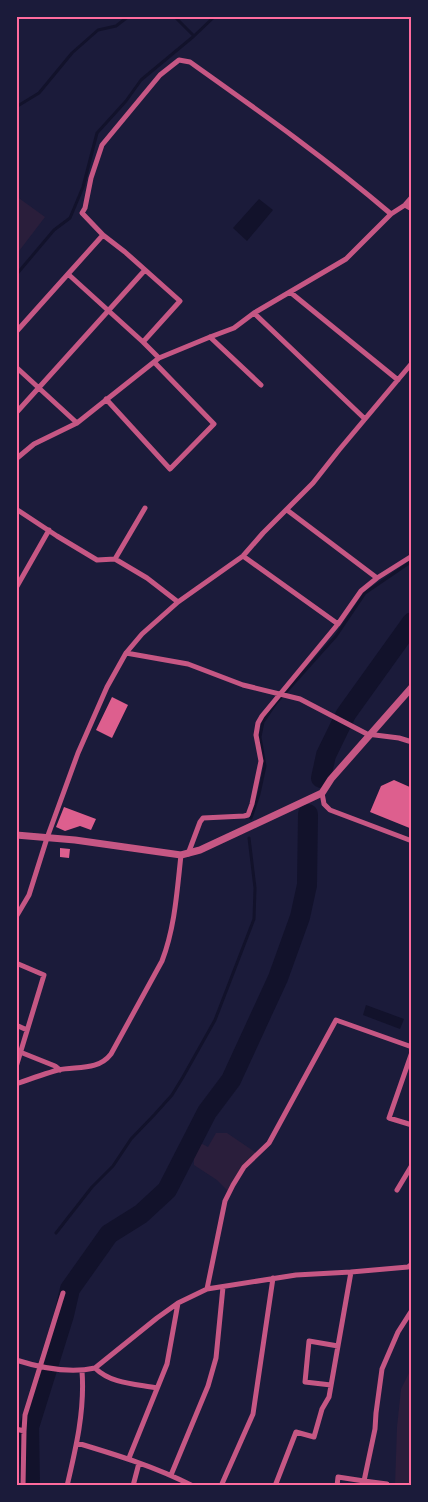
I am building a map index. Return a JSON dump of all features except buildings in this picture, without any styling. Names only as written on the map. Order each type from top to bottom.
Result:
[{"type":"street","points":[[143,342],[180,302],[82,213],[102,145],[160,75],[179,60],[190,62],[305,145],[391,214]]},
{"type":"street","points":[[16,459],[34,444],[77,423],[159,358],[234,328],[254,313],[346,259],[391,214],[405,205],[412,197]]},
{"type":"street","points":[[405,205],[412,209]]},
{"type":"street","points":[[16,332],[104,235]]},
{"type":"street","points":[[16,413],[145,270]]},
{"type":"street","points":[[68,274],[159,358]]},
{"type":"street","points":[[290,292],[398,380]]},
{"type":"street","points":[[254,313],[365,418]]},
{"type":"street","points":[[210,337],[261,385]]},
{"type":"street","points":[[106,399],[170,469],[214,424],[154,362]]},
{"type":"street","points":[[16,917],[29,895],[47,838],[78,753],[107,687],[126,653],[142,634],[178,602],[242,556],[313,483],[333,456],[412,363]]},
{"type":"street","points":[[16,368],[77,423]]},
{"type":"street","points":[[115,559],[145,508]]},
{"type":"street","points":[[16,509],[97,560],[115,559],[147,578],[178,602]]},
{"type":"street","points":[[286,510],[377,578]]},
{"type":"street","points":[[16,588],[49,530]]},
{"type":"street","points":[[242,556],[338,624]]},
{"type":"street","points":[[16,1084],[60,1070],[95,1066],[106,1060],[162,961],[172,930],[184,855],[200,822],[203,818],[248,815],[261,761],[256,741],[256,730],[262,716],[338,624],[361,591],[377,578],[412,556]]},
{"type":"street","points":[[126,653],[188,664],[243,685],[291,696],[369,735],[399,738],[412,742]]},
{"type":"street","points":[[16,835],[75,840],[184,855],[200,850],[322,792],[331,779],[412,687]]},
{"type":"street","points":[[322,792],[324,804],[330,810],[412,841]]},
{"type":"street","points":[[16,963],[44,975],[16,1067]]},
{"type":"street","points":[[207,1289],[225,1202],[233,1185],[244,1167],[269,1143],[336,1020],[412,1046]]},
{"type":"street","points":[[16,1026],[27,1030]]},
{"type":"street","points":[[20,1052],[55,1066],[60,1070]]},
{"type":"street","points":[[412,1052],[389,1118],[412,1126]]},
{"type":"street","points":[[397,1190],[412,1165]]},
{"type":"street","points":[[16,1360],[40,1367],[82,1371],[95,1368],[178,1303],[207,1289],[296,1274],[410,1267]]},
{"type":"street","points":[[275,1486],[296,1432],[314,1437],[322,1409],[330,1397],[351,1272]]},
{"type":"street","points":[[221,1486],[254,1414],[273,1278]]},
{"type":"street","points":[[171,1475],[208,1386],[216,1358],[223,1287]]},
{"type":"street","points":[[23,1486],[25,1415],[63,1293]]},
{"type":"street","points":[[129,1458],[167,1364],[178,1303]]},
{"type":"street","points":[[364,1481],[375,1428],[382,1369],[398,1332],[412,1310]]},
{"type":"street","points":[[331,1385],[305,1382],[309,1341],[338,1346]]},
{"type":"street","points":[[95,1368],[100,1374],[114,1380],[158,1388]]},
{"type":"street","points":[[66,1486],[77,1443],[84,1390],[82,1371]]},
{"type":"street","points":[[16,1429],[24,1431]]},
{"type":"street","points":[[77,1443],[129,1458],[193,1486]]},
{"type":"street","points":[[133,1486],[139,1464]]},
{"type":"street","points":[[337,1486],[338,1477],[387,1484],[387,1486]]},
{"type":"shaded area","points":[[16,196],[45,217],[16,255]]},
{"type":"shaded area","points":[[259,199],[273,210],[247,241],[233,228]]},
{"type":"shaded area","points":[[366,1005],[404,1019],[400,1029],[363,1015]]},
{"type":"shaded area","points":[[216,1133],[227,1133],[258,1154],[244,1167],[229,1192],[217,1180],[194,1165],[194,1152],[191,1144],[193,1139],[208,1147]]},
{"type":"shaded area","points":[[412,1367],[412,1486],[395,1486],[397,1427],[401,1389]]},
{"type":"waterway","points":[[16,107],[39,93],[72,53],[98,30],[116,26],[129,16]]},
{"type":"waterway","points":[[174,16],[194,36],[215,16]]},
{"type":"waterway","points":[[16,275],[54,230],[70,218],[83,187],[97,133],[126,101],[141,80],[194,36]]},
{"type":"waterway","points":[[251,818],[265,766],[260,737],[263,722],[276,703],[336,636],[365,593],[412,561]]},
{"type":"waterway","points":[[321,778],[326,755],[346,714],[412,622]]},
{"type":"waterway","points":[[30,1486],[29,1427],[64,1315],[70,1289],[109,1234],[141,1214],[167,1190],[207,1112],[231,1080],[278,978],[300,917],[307,885],[308,814]]},
{"type":"waterway","points":[[56,1233],[92,1187],[113,1166],[131,1139],[172,1095],[215,1020],[254,919],[255,888],[249,838]]}]
